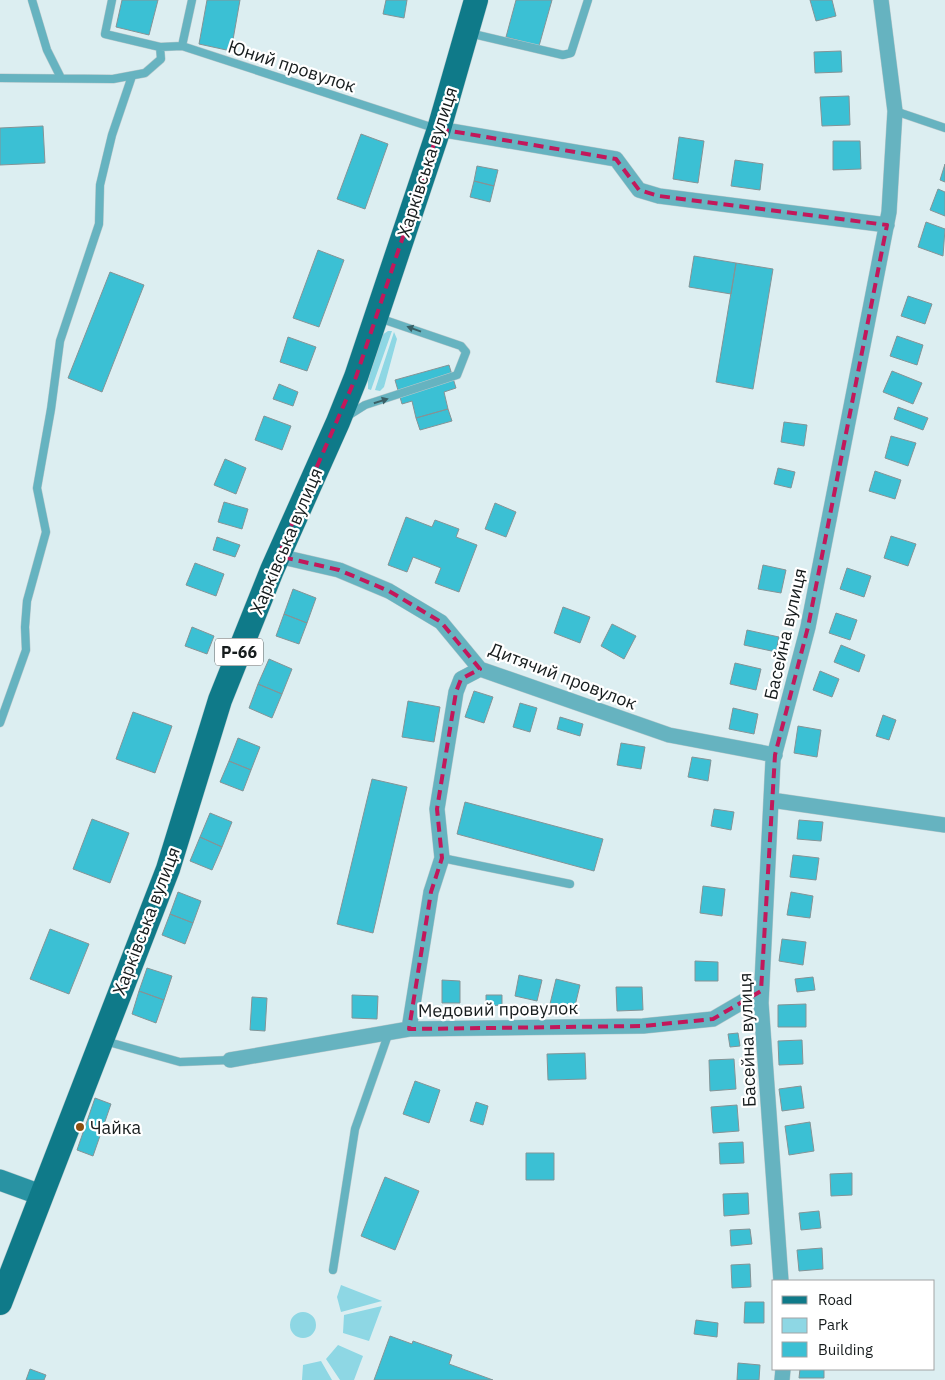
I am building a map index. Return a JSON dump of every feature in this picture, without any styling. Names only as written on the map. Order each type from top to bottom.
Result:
[{"type":"main road","name":"Харківська вулиця","points":[[0,1303],[168,869],[220,700],[278,556],[338,422],[376,317],[439,129],[476,0]]},
{"type":"street","name":"Басейна вулиця","points":[[781,1280],[761,991],[774,755],[808,627],[887,225],[895,111],[881,0]]},
{"type":"street","points":[[439,129],[616,159],[638,190],[659,196],[887,225]]},
{"type":"street","name":"Дитячий провулок","points":[[278,556],[339,570],[389,591],[441,622],[480,668],[668,735],[774,755]]},
{"type":"street","points":[[409,1029],[431,892],[442,858],[437,809],[456,692],[461,679],[480,668]]},
{"type":"street","points":[[771,800],[945,824]]},
{"type":"street","name":"Медовий провулок","points":[[230,1060],[409,1029],[643,1026],[693,1021],[713,1018],[761,991]]},
{"type":"street","points":[[0,1180],[41,1195]]},
{"type":"lane","points":[[32,0],[47,50],[61,78]]},
{"type":"lane","points":[[112,0],[105,34],[160,48],[182,46],[192,0]]},
{"type":"lane","points":[[466,32],[563,56],[571,54],[588,0]]},
{"type":"lane","name":"Юний провулок","points":[[182,46],[439,129]]},
{"type":"lane","points":[[0,78],[113,79],[132,76],[144,73],[161,58],[160,48]]},
{"type":"lane","points":[[0,722],[26,650],[27,601],[46,532],[37,488],[51,409],[60,341],[99,224],[100,185],[112,135],[132,76]]},
{"type":"lane","points":[[895,111],[945,128]]},
{"type":"lane","points":[[338,422],[365,405],[457,375],[466,352],[462,346],[376,317]]},
{"type":"lane","points":[[442,858],[570,884]]},
{"type":"lane","points":[[333,1270],[355,1128],[390,1032]]},
{"type":"lane","points":[[101,1040],[180,1062],[230,1060]]},
{"type":"highlighted area","points":[[439,129],[616,159],[639,190],[659,196],[887,225],[808,627],[775,755],[761,991],[713,1019],[643,1026],[409,1029],[431,892],[442,858],[437,809],[456,692],[461,679],[480,669],[441,622],[389,591],[339,570],[278,556],[356,377]]},
{"type":"green space","points":[[392,331],[371,390],[368,389],[368,380],[382,335]]},
{"type":"green space","points":[[394,332],[397,339],[384,387],[380,391],[375,390]]},
{"type":"green space","points":[[341,1285],[382,1301],[341,1312],[337,1297]]},
{"type":"green space","points":[[382,1306],[369,1341],[343,1333],[344,1315]]},
{"type":"green space","points":[[303,1312],[312,1316],[316,1325],[312,1334],[303,1338],[294,1334],[290,1325],[294,1316]]},
{"type":"green space","points":[[338,1345],[363,1356],[354,1380],[340,1380],[326,1359]]},
{"type":"green space","points":[[321,1361],[332,1380],[302,1380],[303,1365]]},
{"type":"building","points":[[122,0],[158,0],[149,35],[116,27]]},
{"type":"building","points":[[207,0],[240,0],[231,51],[199,44]]},
{"type":"building","points":[[386,0],[407,0],[404,18],[383,14]]},
{"type":"building","points":[[516,0],[552,0],[539,46],[506,37]]},
{"type":"building","points":[[810,0],[832,0],[836,16],[816,21]]},
{"type":"building","points":[[841,51],[842,72],[815,73],[814,52]]},
{"type":"building","points":[[849,96],[850,125],[822,126],[820,97]]},
{"type":"building","points":[[43,126],[45,163],[0,165],[0,128]]},
{"type":"building","points":[[361,134],[388,144],[365,209],[337,199]]},
{"type":"building","points":[[679,137],[704,141],[698,183],[673,179]]},
{"type":"building","points":[[833,141],[860,141],[861,169],[833,170]]},
{"type":"building","points":[[735,160],[763,164],[760,190],[731,186]]},
{"type":"building","points":[[945,164],[945,182],[940,180]]},
{"type":"building","points":[[477,166],[498,170],[494,186],[474,181]]},
{"type":"building","points":[[474,181],[494,186],[490,202],[470,197]]},
{"type":"building","points":[[938,189],[945,192],[945,216],[930,210]]},
{"type":"building","points":[[926,222],[945,229],[943,256],[918,247]]},
{"type":"building","points":[[318,250],[344,260],[319,327],[293,318]]},
{"type":"building","points":[[694,256],[736,263],[731,294],[689,287]]},
{"type":"building","points":[[736,263],[773,269],[753,389],[716,382]]},
{"type":"building","points":[[110,272],[144,285],[102,392],[68,378]]},
{"type":"building","points":[[908,296],[932,304],[925,324],[901,316]]},
{"type":"building","points":[[897,336],[923,345],[917,365],[890,356]]},
{"type":"building","points":[[288,337],[316,347],[307,371],[280,362]]},
{"type":"building","points":[[449,365],[456,388],[444,392],[448,409],[416,418],[412,401],[402,404],[395,380]]},
{"type":"building","points":[[892,371],[922,383],[913,404],[883,392]]},
{"type":"building","points":[[279,384],[298,392],[293,406],[273,399]]},
{"type":"building","points":[[898,407],[928,418],[923,430],[894,419]]},
{"type":"building","points":[[448,409],[452,421],[420,430],[416,418]]},
{"type":"building","points":[[264,416],[291,426],[282,450],[255,440]]},
{"type":"building","points":[[784,422],[807,425],[804,446],[781,442]]},
{"type":"building","points":[[891,436],[916,443],[908,466],[885,458]]},
{"type":"building","points":[[225,459],[246,468],[236,494],[214,485]]},
{"type":"building","points":[[778,468],[795,472],[791,488],[774,484]]},
{"type":"building","points":[[875,471],[901,480],[895,499],[869,491]]},
{"type":"building","points":[[224,502],[248,509],[242,529],[218,522]]},
{"type":"building","points":[[495,503],[516,512],[506,537],[485,529]]},
{"type":"building","points":[[406,517],[432,527],[435,520],[459,529],[456,537],[477,545],[459,592],[435,583],[441,568],[413,557],[407,572],[388,565]]},
{"type":"building","points":[[891,536],[916,544],[908,566],[884,558]]},
{"type":"building","points":[[217,537],[240,545],[235,557],[213,550]]},
{"type":"building","points":[[195,563],[224,574],[216,596],[186,585]]},
{"type":"building","points":[[763,565],[786,570],[781,593],[758,589]]},
{"type":"building","points":[[847,568],[871,576],[864,597],[840,589]]},
{"type":"building","points":[[293,589],[316,598],[307,623],[284,614]]},
{"type":"building","points":[[563,607],[590,617],[580,643],[554,633]]},
{"type":"building","points":[[836,613],[857,620],[850,640],[829,633]]},
{"type":"building","points":[[284,614],[307,623],[299,644],[276,636]]},
{"type":"building","points":[[612,624],[636,636],[624,659],[601,646]]},
{"type":"building","points":[[192,627],[214,636],[207,654],[185,646]]},
{"type":"building","points":[[747,630],[779,637],[776,652],[744,645]]},
{"type":"building","points":[[841,645],[865,655],[859,672],[834,662]]},
{"type":"building","points":[[269,659],[292,669],[282,694],[258,684]]},
{"type":"building","points":[[735,663],[761,669],[756,690],[730,684]]},
{"type":"building","points":[[820,671],[839,679],[832,697],[813,690]]},
{"type":"building","points":[[258,684],[282,694],[272,718],[249,708]]},
{"type":"building","points":[[474,691],[493,697],[484,723],[465,717]]},
{"type":"building","points":[[408,701],[440,707],[434,742],[402,737]]},
{"type":"building","points":[[520,703],[537,708],[530,732],[513,727]]},
{"type":"building","points":[[733,708],[758,714],[754,734],[729,729]]},
{"type":"building","points":[[133,712],[172,726],[155,773],[116,759]]},
{"type":"building","points":[[883,715],[896,720],[889,740],[876,736]]},
{"type":"building","points":[[560,717],[583,724],[580,736],[557,729]]},
{"type":"building","points":[[798,726],[821,730],[817,757],[794,753]]},
{"type":"building","points":[[238,738],[260,747],[251,770],[229,761]]},
{"type":"building","points":[[621,743],[645,747],[641,769],[617,765]]},
{"type":"building","points":[[692,757],[711,760],[708,781],[688,777]]},
{"type":"building","points":[[229,761],[251,770],[243,791],[220,782]]},
{"type":"building","points":[[372,779],[407,787],[373,933],[337,924]]},
{"type":"building","points":[[465,802],[603,839],[594,871],[457,834]]},
{"type":"building","points":[[714,809],[734,812],[731,830],[711,826]]},
{"type":"building","points":[[210,813],[232,822],[222,847],[200,837]]},
{"type":"building","points":[[92,819],[129,833],[110,883],[73,869]]},
{"type":"building","points":[[799,820],[823,822],[821,841],[797,839]]},
{"type":"building","points":[[200,837],[222,847],[212,870],[190,861]]},
{"type":"building","points":[[793,855],[819,858],[816,880],[790,877]]},
{"type":"building","points":[[703,886],[725,889],[722,916],[700,913]]},
{"type":"building","points":[[178,892],[201,901],[193,923],[170,914]]},
{"type":"building","points":[[791,892],[813,896],[810,918],[787,915]]},
{"type":"building","points":[[170,914],[193,923],[185,944],[162,935]]},
{"type":"building","points":[[50,929],[89,944],[69,994],[30,979]]},
{"type":"building","points":[[782,939],[806,942],[803,965],[779,961]]},
{"type":"building","points":[[695,961],[718,962],[718,981],[695,981]]},
{"type":"building","points":[[147,968],[172,976],[164,1000],[139,991]]},
{"type":"building","points":[[519,975],[542,980],[537,1001],[515,996]]},
{"type":"building","points":[[813,977],[815,990],[797,992],[795,979]]},
{"type":"building","points":[[556,979],[580,985],[574,1010],[550,1004]]},
{"type":"building","points":[[442,980],[460,981],[460,1003],[442,1003]]},
{"type":"building","points":[[616,987],[642,987],[643,1010],[617,1011]]},
{"type":"building","points":[[139,991],[164,1000],[156,1023],[132,1014]]},
{"type":"building","points":[[352,995],[378,996],[377,1019],[352,1018]]},
{"type":"building","points":[[486,995],[502,995],[502,1005],[486,1006]]},
{"type":"building","points":[[252,997],[267,998],[265,1031],[250,1030]]},
{"type":"building","points":[[806,1004],[806,1027],[778,1027],[778,1005]]},
{"type":"building","points":[[738,1033],[740,1046],[730,1047],[728,1034]]},
{"type":"building","points":[[802,1040],[803,1064],[779,1065],[778,1041]]},
{"type":"building","points":[[585,1053],[586,1079],[548,1080],[547,1054]]},
{"type":"building","points":[[734,1059],[736,1089],[710,1091],[709,1060]]},
{"type":"building","points":[[415,1081],[440,1090],[429,1123],[403,1114]]},
{"type":"building","points":[[801,1086],[804,1108],[782,1111],[779,1089]]},
{"type":"building","points":[[95,1098],[111,1104],[93,1156],[77,1150]]},
{"type":"building","points":[[476,1102],[488,1106],[483,1125],[470,1121]]},
{"type":"building","points":[[737,1105],[739,1131],[713,1133],[711,1107]]},
{"type":"building","points":[[810,1122],[814,1151],[789,1155],[785,1126]]},
{"type":"building","points":[[743,1142],[744,1163],[720,1164],[719,1143]]},
{"type":"building","points":[[526,1153],[554,1153],[554,1180],[526,1180]]},
{"type":"building","points":[[852,1173],[852,1195],[831,1196],[830,1174]]},
{"type":"building","points":[[385,1177],[419,1191],[395,1250],[361,1236]]},
{"type":"building","points":[[748,1193],[749,1214],[724,1216],[723,1194]]},
{"type":"building","points":[[819,1211],[821,1228],[801,1230],[799,1213]]},
{"type":"building","points":[[750,1229],[752,1244],[731,1246],[730,1230]]},
{"type":"building","points":[[822,1248],[823,1269],[799,1271],[797,1250]]},
{"type":"building","points":[[750,1264],[751,1287],[732,1288],[731,1265]]},
{"type":"building","points":[[745,1302],[764,1302],[764,1323],[744,1323]]},
{"type":"building","points":[[696,1320],[718,1323],[717,1337],[694,1334]]},
{"type":"building","points":[[390,1336],[412,1344],[413,1341],[452,1355],[449,1364],[493,1380],[374,1380]]},
{"type":"building","points":[[738,1363],[760,1365],[759,1380],[737,1380]]},
{"type":"building","points":[[30,1369],[46,1375],[44,1380],[26,1380]]},
{"type":"building","points":[[800,1370],[824,1370],[824,1378],[799,1378]]},
{"type":"place","name":"Чайка","points":[[80,1127]]}]
